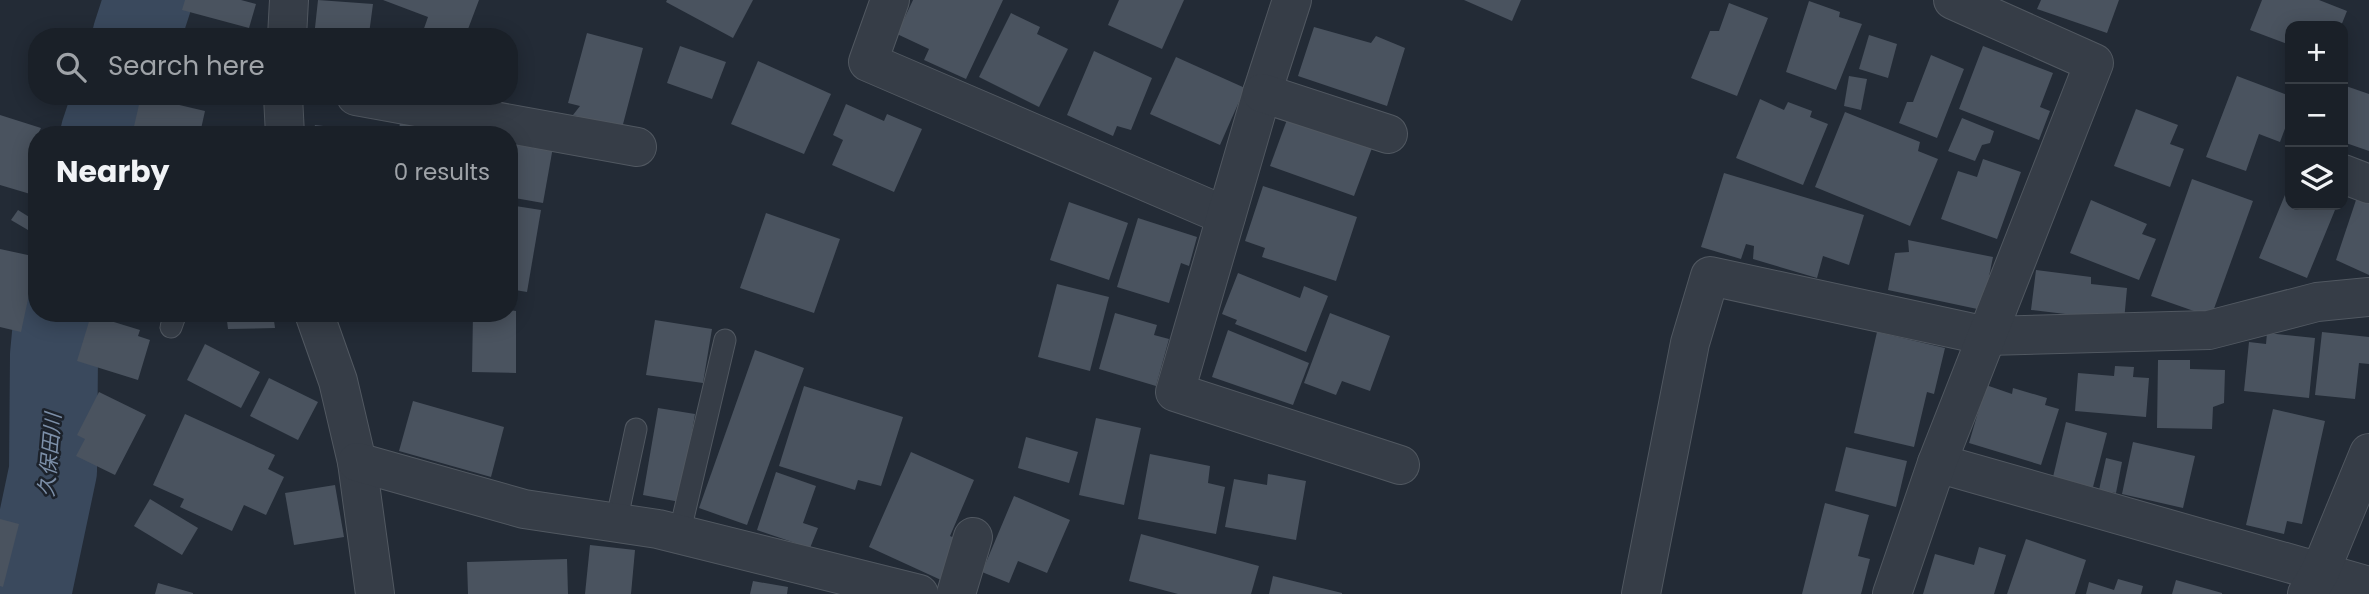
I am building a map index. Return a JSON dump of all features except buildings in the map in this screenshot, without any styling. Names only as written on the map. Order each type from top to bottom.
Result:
[{"type":"street","points":[[287,28],[289,0]]},
{"type":"street","points":[[890,0],[868,62],[1226,216]]},
{"type":"street","points":[[1292,0],[1262,93],[1175,392],[1400,465]]},
{"type":"street","points":[[1892,594],[1937,463],[2094,63],[1953,0]]},
{"type":"street","points":[[1262,93],[1388,134]]},
{"type":"street","points":[[283,105],[285,126]]},
{"type":"street","points":[[406,105],[636,146]]},
{"type":"street","points":[[2348,176],[2369,184]]},
{"type":"street","points":[[1641,594],[1690,343],[1710,276],[1987,336],[2209,330],[2317,302],[2369,297]]},
{"type":"street","points":[[317,322],[338,381],[357,462],[375,594]]},
{"type":"street","points":[[2313,583],[2369,453]]},
{"type":"street","points":[[357,462],[524,509],[657,529],[919,594]]},
{"type":"street","points":[[1937,463],[2313,583],[2369,586]]},
{"type":"street","points":[[956,594],[973,537]]},
{"type":"lane","points":[[678,535],[725,340]]},
{"type":"lane","points":[[616,523],[636,429]]},
{"type":"waterway","name":"久保田川","points":[[139,28],[148,0]]},
{"type":"waterway","name":"久保田川","points":[[107,126],[114,105]]},
{"type":"waterway","name":"久保田川","points":[[27,594],[53,471],[54,355],[57,322]]}]
